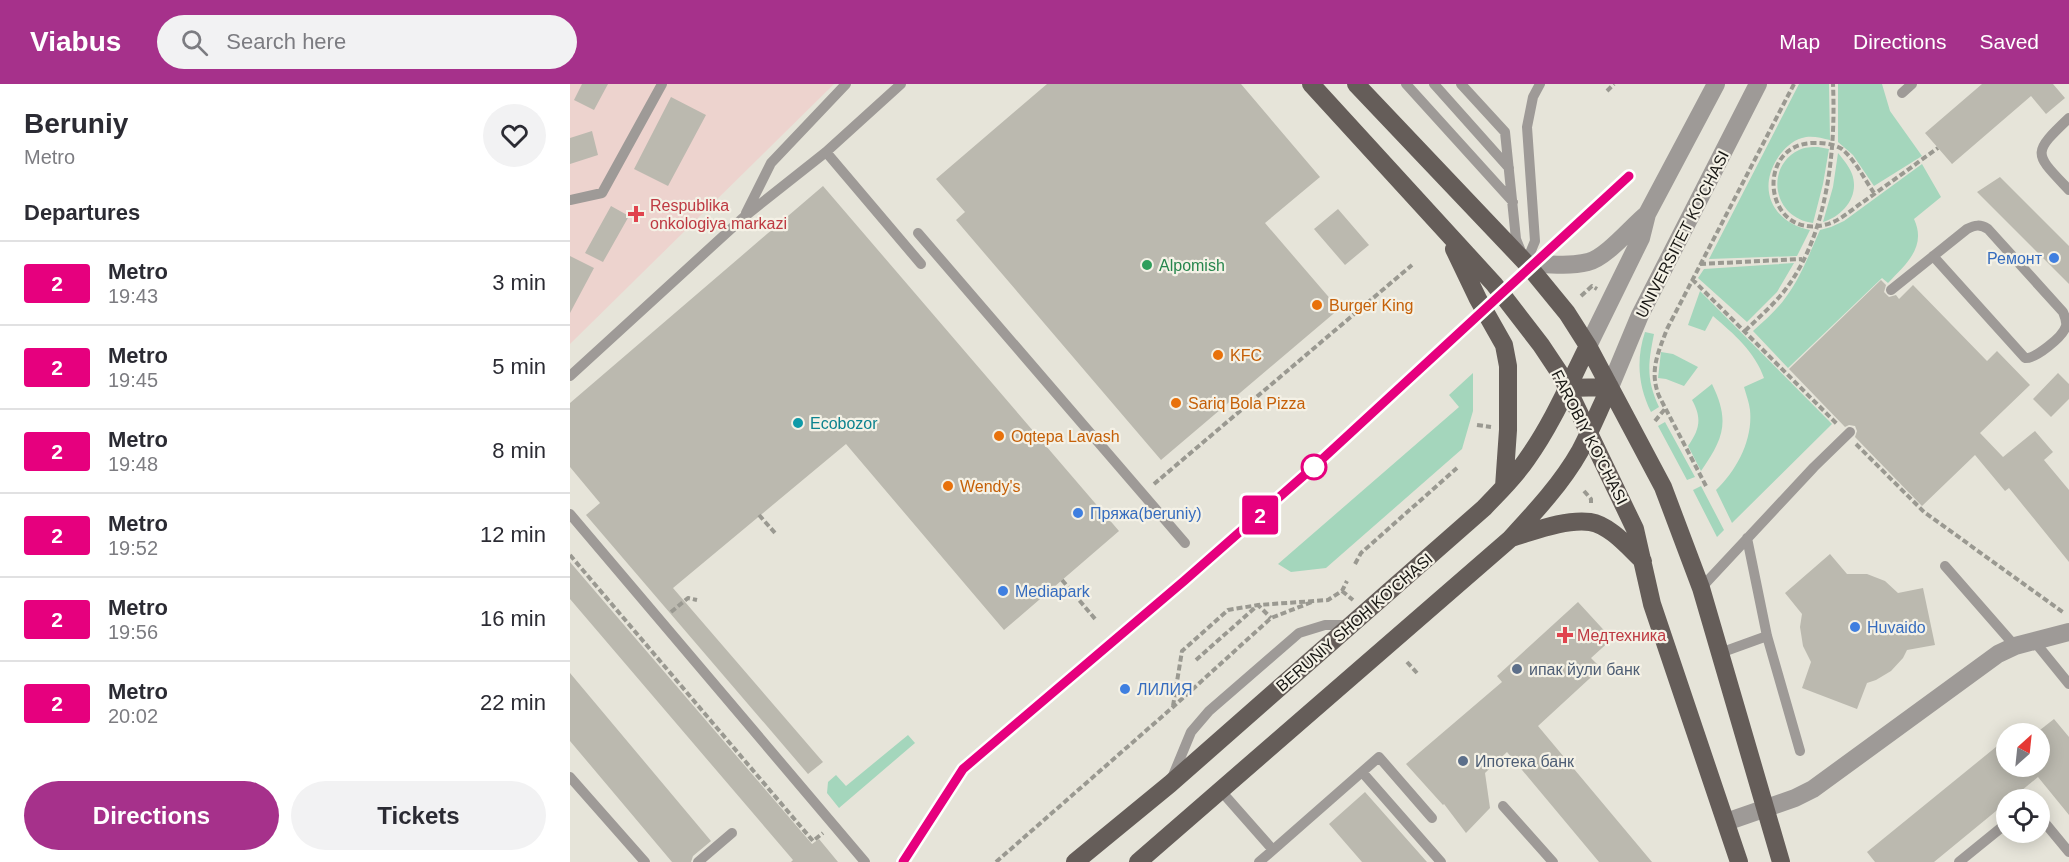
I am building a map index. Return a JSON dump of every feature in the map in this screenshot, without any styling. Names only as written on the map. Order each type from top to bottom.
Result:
[{"type":"main road","name":"FAROBIY KO'CHASI","points":[[1311,84],[1494,284],[1541,345],[1567,388],[1635,529],[1652,604],[1739,862]]},
{"type":"main road","points":[[1356,84],[1526,263],[1567,313],[1588,346],[1663,487],[1701,588],[1781,862]]},
{"type":"main road","points":[[1447,233],[1478,299],[1504,345],[1508,366],[1508,430],[1504,487]]},
{"type":"main road","name":"BERUNIY SHOH KO'CHASI","points":[[1075,862],[1170,784],[1484,508],[1526,461],[1539,441],[1588,346]]},
{"type":"main road","points":[[1567,388],[1610,387]]},
{"type":"main road","points":[[1138,862],[1510,538],[1535,512],[1568,471],[1610,387]]},
{"type":"main road","points":[[1510,538],[1562,524],[1591,522],[1613,534],[1643,561]]},
{"type":"street","name":"UNIVERSITET KO'CHASI","points":[[1588,346],[1641,238],[1647,214],[1716,84]]},
{"type":"street","name":"UNIVERSITET KO'CHASI","points":[[1610,387],[1640,315],[1758,84]]},
{"type":"street","points":[[1526,263],[1562,265],[1590,262],[1600,256],[1647,214]]},
{"type":"street","points":[[1726,822],[1795,798],[1820,784],[1998,654],[2015,646],[2069,632]]},
{"type":"lane","points":[[570,200],[602,193],[662,84]]},
{"type":"lane","points":[[744,218],[771,163],[846,84]]},
{"type":"lane","points":[[570,376],[744,218],[826,152],[901,84]]},
{"type":"lane","points":[[1406,84],[1513,202]]},
{"type":"lane","points":[[1434,84],[1509,168]]},
{"type":"lane","points":[[1461,84],[1505,132],[1516,239],[1526,263]]},
{"type":"lane","points":[[1902,93],[1912,84]]},
{"type":"lane","points":[[1526,263],[1535,241],[1527,127],[1529,109],[1538,85]]},
{"type":"lane","points":[[2066,182],[2043,163],[2040,154],[2041,147],[2047,138],[2069,118]]},
{"type":"lane","points":[[826,152],[921,264]]},
{"type":"lane","points":[[1891,290],[1933,256],[1973,226],[1983,226],[2063,312],[2066,326],[2063,333],[2036,356],[2025,358],[1933,256]]},
{"type":"lane","points":[[918,233],[1185,543]]},
{"type":"lane","points":[[1701,588],[1849,434]]},
{"type":"lane","points":[[570,514],[865,862]]},
{"type":"lane","points":[[1747,538],[1767,636],[1800,751]]},
{"type":"lane","points":[[1945,566],[2015,646]]},
{"type":"lane","points":[[1170,784],[1191,732],[1209,711],[1299,633],[1325,625],[1350,625]]},
{"type":"lane","points":[[1720,653],[1767,636]]},
{"type":"lane","points":[[2034,641],[2069,684]]},
{"type":"lane","points":[[1259,862],[1379,757],[1432,818]]},
{"type":"lane","points":[[1362,772],[1441,862]]},
{"type":"lane","points":[[570,777],[645,862]]},
{"type":"lane","points":[[1221,791],[1273,850]]},
{"type":"lane","points":[[1503,806],[1553,862]]},
{"type":"lane","points":[[2050,829],[2069,852]]},
{"type":"lane","points":[[1959,862],[1996,832]]},
{"type":"lane","points":[[698,862],[732,833]]},
{"type":"path","points":[[1607,91],[1614,84]]},
{"type":"path","points":[[1706,486],[1655,386],[1654,363],[1667,329],[1692,279],[1794,84]]},
{"type":"path","points":[[1745,331],[1781,295],[1803,259],[1816,227],[1828,188],[1833,145],[1833,84]]},
{"type":"path","points":[[1874,194],[1843,150],[1833,145],[1808,142],[1796,147],[1778,164],[1774,175],[1773,194],[1778,206],[1798,224],[1816,227],[1830,224],[1874,194],[1938,148]]},
{"type":"path","points":[[1700,264],[1803,259]]},
{"type":"path","points":[[1143,494],[1412,265]]},
{"type":"path","points":[[1692,279],[1849,434],[1924,512],[2069,617]]},
{"type":"path","points":[[1581,296],[1592,286],[1601,291]]},
{"type":"path","points":[[1655,421],[1665,409]]},
{"type":"path","points":[[1477,425],[1495,428]]},
{"type":"path","points":[[1355,564],[1361,553],[1457,468]]},
{"type":"path","points":[[759,516],[775,533]]},
{"type":"path","points":[[570,555],[813,841],[833,824]]},
{"type":"path","points":[[1062,580],[1096,620]]},
{"type":"path","points":[[1173,706],[1182,651],[1228,610],[1258,605],[1328,600],[1342,591],[1347,581]]},
{"type":"path","points":[[1342,591],[1354,601]]},
{"type":"path","points":[[670,613],[688,597],[697,600]]},
{"type":"path","points":[[996,862],[1270,618],[1312,602]]},
{"type":"path","points":[[1258,605],[1270,618]]},
{"type":"path","points":[[1196,660],[1258,605]]},
{"type":"path","points":[[1407,662],[1417,673]]},
{"type":"shaded area","name":"Respublika onkologiya markazi","points":[[570,84],[834,84],[570,344]]},
{"type":"green space","points":[[1799,84],[1829,84],[1830,140],[1809,137],[1794,141],[1782,152],[1771,171],[1769,194],[1772,204],[1787,220],[1810,230],[1797,256],[1709,259]]},
{"type":"green space","points":[[1838,84],[1882,84],[1890,111],[1922,156],[1874,186],[1853,155],[1838,142]]},
{"type":"green space","points":[[1818,147],[1829,149],[1813,223],[1799,219],[1789,212],[1778,191],[1778,179],[1781,167],[1788,158],[1801,149]]},
{"type":"green space","points":[[1838,153],[1852,174],[1854,190],[1843,210],[1823,222],[1833,187]]},
{"type":"green space","points":[[1922,164],[1941,197],[1914,219],[1918,238],[1908,262],[1888,283],[1882,278],[1788,368],[1753,331],[1775,311],[1791,289],[1820,230],[1844,221]]},
{"type":"green space","points":[[1794,263],[1777,292],[1747,322],[1698,278],[1704,269]]},
{"type":"green space","points":[[1700,291],[1832,424],[1732,523],[1716,490],[1737,464],[1749,432],[1750,410],[1744,387],[1764,378],[1749,352],[1713,316],[1705,331],[1688,325]]},
{"type":"green space","points":[[1645,332],[1654,334],[1649,371],[1659,407],[1651,412],[1643,392],[1640,372],[1640,352]]},
{"type":"green space","points":[[1661,352],[1673,354],[1698,367],[1684,386],[1658,378]]},
{"type":"green space","points":[[1473,373],[1473,411],[1462,449],[1326,568],[1291,572],[1278,564],[1459,407],[1449,395]]},
{"type":"green space","points":[[1712,384],[1721,409],[1722,429],[1715,449],[1701,471],[1688,446],[1698,423],[1697,412],[1692,400]]},
{"type":"green space","points":[[1665,422],[1695,477],[1687,480],[1658,426]]},
{"type":"green space","points":[[1701,486],[1724,530],[1717,537],[1693,490]]},
{"type":"green space","points":[[908,735],[915,743],[839,808],[827,793],[828,782],[836,775],[846,786]]},
{"type":"building","points":[[582,84],[608,84],[594,110],[574,100]]},
{"type":"building","name":"Alpomish","points":[[1047,84],[1241,84],[1320,177],[1265,223],[1339,309],[1161,460],[956,220],[965,212],[936,179]]},
{"type":"building","points":[[1982,84],[2053,84],[2065,98],[2046,114],[2031,96],[1952,164],[1925,133]]},
{"type":"building","points":[[671,97],[706,115],[668,186],[634,169]]},
{"type":"building","points":[[592,131],[598,155],[570,164],[570,138]]},
{"type":"building","points":[[2000,177],[2069,246],[2069,284],[1977,192]]},
{"type":"building","name":"Ecobozor","points":[[823,186],[1119,531],[1004,630],[846,444],[673,588],[823,762],[808,774],[586,515],[600,503],[570,467],[570,403]]},
{"type":"building","points":[[611,206],[629,216],[603,262],[585,253]]},
{"type":"building","points":[[1338,209],[1369,245],[1345,265],[1314,229]]},
{"type":"building","points":[[570,256],[594,268],[570,313]]},
{"type":"building","points":[[1881,280],[1886,285],[1884,292],[1889,297],[1896,295],[1899,299],[1913,285],[1987,361],[1997,351],[2030,385],[1980,433],[2003,457],[2035,431],[2053,452],[2044,460],[2069,490],[2069,562],[2009,488],[2005,491],[1975,455],[1922,506],[1855,437],[1857,431],[1855,426],[1845,427],[1789,369]]},
{"type":"building","points":[[2058,373],[2069,384],[2069,399],[2051,417],[2033,399]]},
{"type":"building","points":[[1830,554],[1847,574],[1867,574],[1885,581],[1898,593],[1923,588],[1935,645],[1907,650],[1891,671],[1867,683],[1857,709],[1802,688],[1811,662],[1803,646],[1800,627],[1802,614],[1785,593]]},
{"type":"building","points":[[570,562],[812,844],[819,839],[838,862],[791,862],[793,860],[570,599]]},
{"type":"building","points":[[1578,602],[1612,639],[1591,658],[1601,668],[1538,726],[1652,862],[1599,862],[1507,752],[1485,773],[1490,808],[1466,833],[1444,804],[1406,764],[1502,682],[1497,676]]},
{"type":"building","points":[[570,673],[711,841],[693,856],[691,862],[672,862],[570,741]]},
{"type":"building","points":[[2054,719],[2069,737],[2069,815],[2038,777],[2050,777],[2049,723]]},
{"type":"building","points":[[1996,747],[1996,777],[2038,777],[2023,789],[1996,789],[1996,811],[1934,862],[1875,862],[1867,852]]},
{"type":"building","points":[[1365,792],[1427,862],[1362,862],[1329,824]]},
{"type":"metro line","name":"2","points":[[903,862],[963,769],[1184,581],[1318,463],[1629,176]]},
{"type":"place","name":"Respublika onkologiya markazi","points":[[636,214]]},
{"type":"place","name":"Ремонт","points":[[2054,258]]},
{"type":"place","name":"Alpomish","points":[[1147,265]]},
{"type":"place","name":"Burger King","points":[[1317,305]]},
{"type":"place","name":"KFC","points":[[1218,355]]},
{"type":"place","name":"Sariq Bola Pizza","points":[[1176,403]]},
{"type":"place","name":"Ecobozor","points":[[798,423]]},
{"type":"place","name":"Oqtepa Lavash","points":[[999,436]]},
{"type":"place","name":"Wendy's","points":[[948,486]]},
{"type":"place","name":"Пряжа(beruniy)","points":[[1078,513]]},
{"type":"place","name":"Mediapark","points":[[1003,591]]},
{"type":"place","name":"Huvaido","points":[[1855,627]]},
{"type":"place","name":"Медтехника","points":[[1565,635]]},
{"type":"place","name":"ипак йули банк","points":[[1517,669]]},
{"type":"place","name":"ЛИЛИЯ","points":[[1125,689]]},
{"type":"place","name":"Ипотека банк","points":[[1463,761]]}]
